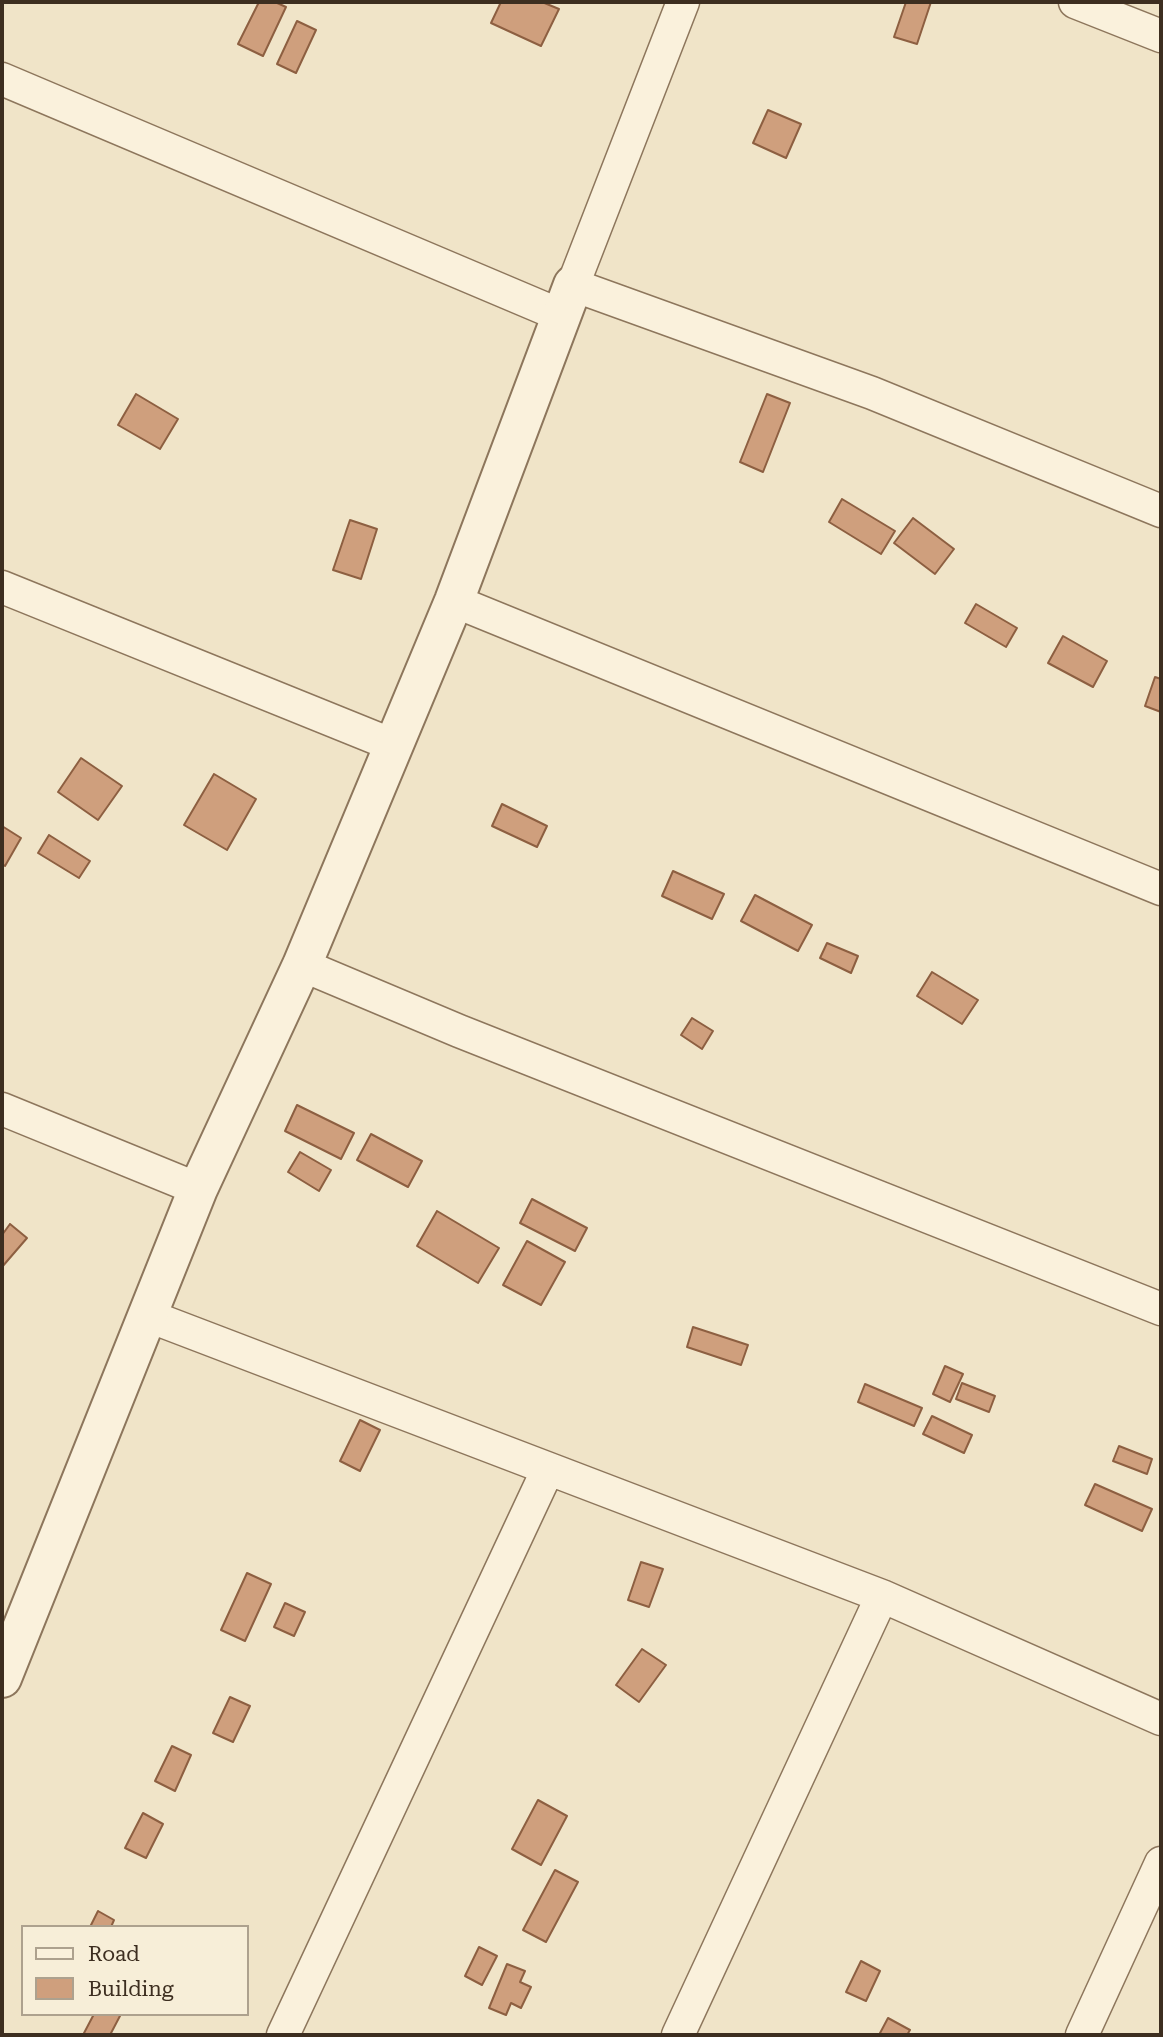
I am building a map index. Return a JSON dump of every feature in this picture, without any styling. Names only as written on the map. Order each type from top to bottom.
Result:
[{"type":"street","points":[[2,1678],[12,1624],[198,1189],[303,965],[454,601],[566,300],[683,2]]},
{"type":"street","points":[[1076,2],[1161,36]]},
{"type":"street","points":[[2,79],[566,300],[872,393],[1161,511]]},
{"type":"street","points":[[2,587],[393,745]]},
{"type":"street","points":[[454,601],[1161,889]]},
{"type":"street","points":[[303,965],[459,1031],[1161,1309]]},
{"type":"street","points":[[2,1110],[198,1189]]},
{"type":"street","points":[[146,1314],[882,1596],[1161,1719]]},
{"type":"street","points":[[283,2035],[548,1469]]},
{"type":"street","points":[[678,2035],[882,1596]]},
{"type":"street","points":[[1082,2035],[1161,1863]]},
{"type":"building","points":[[259,2],[275,2],[286,7],[263,56],[238,44]]},
{"type":"building","points":[[501,2],[542,2],[559,9],[541,46],[491,23]]},
{"type":"building","points":[[906,2],[931,2],[917,44],[894,37]]},
{"type":"building","points":[[297,21],[316,30],[296,73],[277,64]]},
{"type":"building","points":[[768,110],[801,124],[786,158],[753,143]]},
{"type":"building","points":[[136,394],[178,419],[160,449],[118,425]]},
{"type":"building","points":[[767,394],[790,403],[763,472],[740,462]]},
{"type":"building","points":[[842,499],[895,531],[881,554],[829,522]]},
{"type":"building","points":[[913,518],[954,549],[935,574],[894,543]]},
{"type":"building","points":[[350,520],[377,529],[361,579],[333,570]]},
{"type":"building","points":[[976,604],[1017,628],[1006,647],[965,623]]},
{"type":"building","points":[[1063,636],[1107,661],[1093,687],[1048,663]]},
{"type":"building","points":[[1155,677],[1161,679],[1161,712],[1145,706]]},
{"type":"building","points":[[81,758],[122,786],[98,820],[58,792]]},
{"type":"building","points":[[214,774],[256,799],[227,850],[184,825]]},
{"type":"building","points":[[502,804],[547,826],[537,847],[492,826]]},
{"type":"building","points":[[2,826],[21,838],[5,866],[2,864]]},
{"type":"building","points":[[49,835],[90,861],[79,878],[38,853]]},
{"type":"building","points":[[673,871],[724,894],[712,919],[662,896]]},
{"type":"building","points":[[755,895],[812,925],[798,951],[741,921]]},
{"type":"building","points":[[827,943],[858,956],[851,973],[820,958]]},
{"type":"building","points":[[932,972],[978,1000],[962,1024],[917,996]]},
{"type":"building","points":[[692,1018],[713,1031],[702,1049],[681,1035]]},
{"type":"building","points":[[297,1105],[354,1133],[341,1159],[285,1131]]},
{"type":"building","points":[[371,1134],[422,1161],[408,1187],[357,1160]]},
{"type":"building","points":[[300,1152],[331,1170],[319,1191],[288,1172]]},
{"type":"building","points":[[532,1199],[587,1228],[575,1251],[520,1223]]},
{"type":"building","points":[[437,1211],[499,1248],[478,1283],[417,1246]]},
{"type":"building","points":[[10,1224],[27,1238],[2,1267],[2,1235]]},
{"type":"building","points":[[527,1241],[565,1262],[541,1305],[503,1285]]},
{"type":"building","points":[[693,1327],[748,1345],[741,1365],[687,1347]]},
{"type":"building","points":[[945,1366],[963,1374],[950,1402],[933,1394]]},
{"type":"building","points":[[962,1383],[995,1396],[989,1412],[956,1399]]},
{"type":"building","points":[[865,1384],[922,1408],[914,1426],[858,1402]]},
{"type":"building","points":[[932,1416],[972,1435],[964,1453],[923,1434]]},
{"type":"building","points":[[360,1420],[380,1430],[360,1471],[340,1461]]},
{"type":"building","points":[[1119,1446],[1152,1459],[1147,1474],[1113,1461]]},
{"type":"building","points":[[1095,1484],[1152,1509],[1142,1531],[1085,1505]]},
{"type":"building","points":[[641,1562],[663,1569],[649,1607],[628,1600]]},
{"type":"building","points":[[247,1573],[271,1584],[245,1641],[221,1630]]},
{"type":"building","points":[[285,1603],[305,1612],[294,1636],[274,1627]]},
{"type":"building","points":[[642,1649],[666,1665],[639,1702],[616,1685]]},
{"type":"building","points":[[230,1697],[250,1706],[233,1742],[213,1733]]},
{"type":"building","points":[[172,1746],[191,1755],[175,1791],[155,1781]]},
{"type":"building","points":[[538,1800],[567,1816],[541,1865],[512,1849]]},
{"type":"building","points":[[143,1813],[163,1824],[146,1858],[125,1848]]},
{"type":"building","points":[[555,1870],[578,1882],[546,1942],[523,1930]]},
{"type":"building","points":[[98,1911],[114,1920],[112,1925],[91,1925]]},
{"type":"building","points":[[479,1947],[497,1956],[482,1985],[465,1976]]},
{"type":"building","points":[[861,1961],[880,1971],[866,2001],[846,1992]]},
{"type":"building","points":[[507,1964],[525,1971],[520,1982],[531,1987],[521,2008],[511,2003],[506,2015],[489,2008]]},
{"type":"building","points":[[93,2016],[120,2016],[110,2035],[83,2035]]},
{"type":"building","points":[[888,2018],[910,2030],[907,2035],[879,2035]]}]
